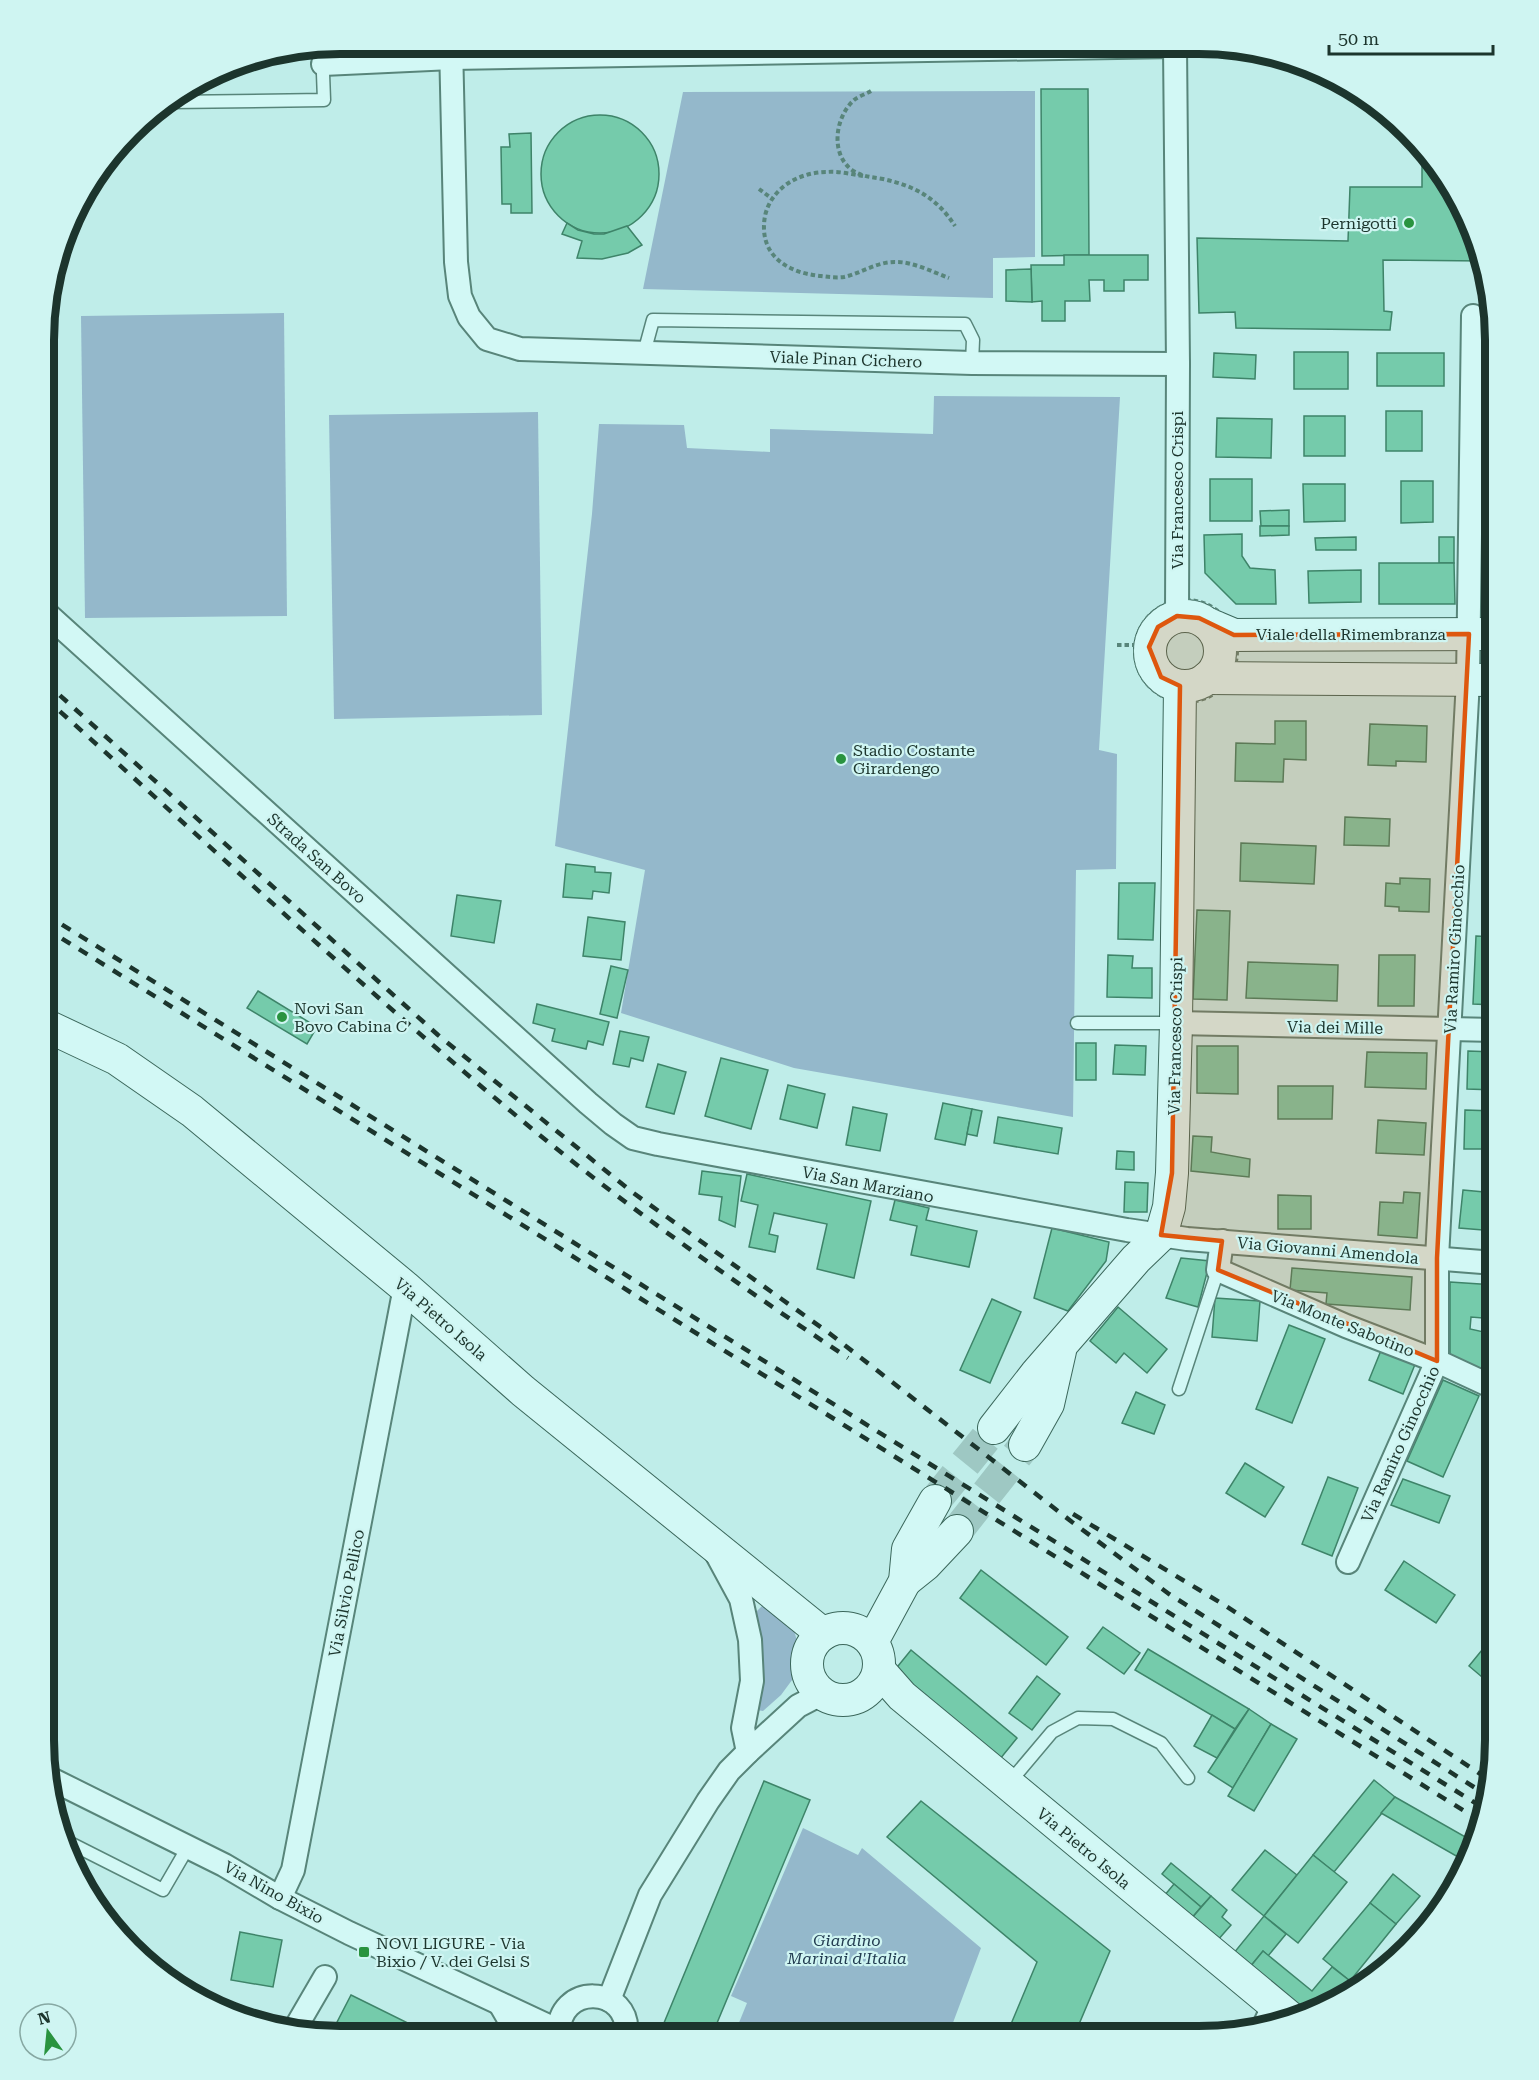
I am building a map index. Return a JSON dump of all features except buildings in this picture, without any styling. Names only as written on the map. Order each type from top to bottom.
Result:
[{"type":"street","points":[[322,55],[354,54]]},
{"type":"street","name":"Viale Pinan Cichero","points":[[451,54],[456,262],[460,296],[469,317],[487,339],[520,349],[972,363],[1178,364]]},
{"type":"street","points":[[1175,54],[1178,364]]},
{"type":"street","name":"Via Ramiro Ginocchio","points":[[1348,1562],[1437,1361],[1437,1258],[1450,1029],[1482,680],[1473,316]]},
{"type":"street","name":"Via Francesco Crispi","points":[[1177,608],[1178,364]]},
{"type":"street","points":[[1221,629],[1199,618],[1188,616],[1177,608],[1152,636],[1149,647],[1154,668],[1170,683],[1199,686],[1482,680]]},
{"type":"street","name":"Strada San Bovo","points":[[54,620],[588,1103]]},
{"type":"street","points":[[1199,686],[1219,662],[1220,651],[1215,632],[1221,629]]},
{"type":"street","name":"Viale della Rimembranza","points":[[1221,629],[1482,634]]},
{"type":"street","name":"Via Francesco Crispi","points":[[1161,1235],[1169,1207],[1172,1173],[1176,1023],[1199,686]]},
{"type":"street","name":"Via dei Mille","points":[[1176,1023],[1485,1030]]},
{"type":"street","name":"Via Pietro Isola","points":[[54,1029],[117,1059],[192,1111],[405,1287],[524,1391],[823,1634]]},
{"type":"street","name":"Via San Marziano","points":[[588,1103],[633,1138],[658,1144],[929,1195],[1161,1235]]},
{"type":"street","points":[[994,1428],[1036,1374],[1136,1259],[1161,1235]]},
{"type":"street","name":"Via Giovanni Amendola","points":[[1161,1235],[1485,1262]]},
{"type":"street","points":[[1218,1270],[1222,1241]]},
{"type":"street","name":"Via Monte Sabotino","points":[[1218,1270],[1346,1326],[1437,1361],[1485,1383]]},
{"type":"street","name":"Via Silvio Pellico","points":[[280,1898],[293,1870],[405,1287]]},
{"type":"street","points":[[1025,1445],[1048,1404],[1061,1347]]},
{"type":"street","points":[[876,1656],[862,1633],[849,1628],[835,1629],[823,1634],[813,1644],[807,1657],[807,1671],[812,1684],[821,1694],[838,1700],[857,1699],[875,1682],[876,1656],[904,1581],[908,1549],[935,1501]]},
{"type":"street","points":[[904,1581],[925,1565],[957,1531]]},
{"type":"street","points":[[710,1542],[741,1599],[750,1640],[752,1681],[743,1728],[748,1752]]},
{"type":"street","name":"Via Pietro Isola","points":[[876,1656],[902,1696],[1008,1784],[1274,2016]]},
{"type":"street","points":[[609,2000],[650,1895],[708,1801],[729,1771],[748,1752],[798,1706],[821,1694]]},
{"type":"street","name":"Via Nino Bixio","points":[[57,1782],[224,1865],[280,1898],[545,2026]]},
{"type":"street","points":[[297,2023],[325,1977]]},
{"type":"street","points":[[560,2026],[560,2019],[566,2009],[575,2001],[586,1996],[598,1996],[617,2005],[623,2013],[626,2026]]},
{"type":"street","points":[[500,2004],[513,2026]]},
{"type":"lane","points":[[181,102],[324,100],[322,55]]},
{"type":"lane","points":[[644,353],[653,320],[965,324],[973,340],[972,363]]},
{"type":"lane","points":[[1077,1023],[1176,1023]]},
{"type":"lane","points":[[1179,1389],[1218,1270]]},
{"type":"lane","points":[[1008,1784],[1052,1732],[1078,1718],[1113,1719],[1161,1743],[1188,1778]]},
{"type":"lane","points":[[74,1845],[163,1890],[188,1847]]},
{"type":"path","points":[[863,176],[850,169],[840,152],[837,134],[843,116],[854,100],[871,91]]},
{"type":"path","points":[[949,278],[897,261],[842,277],[806,274],[789,268],[775,259],[766,242],[763,227],[771,198],[787,183],[808,175],[827,172],[863,176],[910,187],[934,199],[955,226]]},
{"type":"path","points":[[759,189],[771,198]]},
{"type":"path","points":[[1191,600],[1204,603],[1216,610],[1227,621],[1221,629],[1236,658],[1199,686],[1165,697],[1151,688],[1141,676],[1136,661],[1135,645],[1140,629],[1149,616],[1161,606],[1177,608],[1191,600]]},
{"type":"path","points":[[1117,645],[1135,645]]},
{"type":"path","points":[[1199,686],[1214,693],[1203,699],[1199,686]]},
{"type":"highlighted area","points":[[1177,616],[1199,618],[1234,635],[1469,634],[1437,1258],[1437,1361],[1218,1270],[1222,1241],[1161,1235],[1172,1173],[1180,686],[1161,677],[1149,647],[1158,627]]},
{"type":"green space","points":[[1035,91],[1035,257],[993,258],[993,298],[643,289],[683,92]]},
{"type":"green space","points":[[284,313],[287,616],[85,618],[81,316]]},
{"type":"green space","name":"Stadio Costante Girardengo","points":[[934,396],[1120,397],[1099,750],[1117,754],[1116,869],[1076,870],[1073,1117],[794,1068],[621,1013],[645,870],[555,846],[592,514],[599,424],[684,425],[687,448],[770,452],[770,429],[933,434]]},
{"type":"green space","points":[[538,412],[542,715],[334,719],[329,415]]},
{"type":"green space","points":[[767,1601],[794,1630],[798,1645],[795,1676],[781,1695],[763,1711],[757,1710],[762,1661],[756,1612]]},
{"type":"green space","name":"Giardino Marinai d'Italia","points":[[803,1828],[858,1855],[862,1848],[981,1948],[952,2026],[738,2026],[747,2003],[731,1996]]},
{"type":"tunnel","points":[[935,1501],[994,1428]]},
{"type":"tunnel","points":[[957,1531],[1025,1445]]},
{"type":"railway","points":[[54,690],[438,1035],[632,1192],[829,1333],[1072,1522],[1169,1594],[1481,1791]]},
{"type":"railway","points":[[54,706],[346,969],[531,1128],[686,1247],[848,1358]]},
{"type":"railway","points":[[54,920],[1478,1804]]},
{"type":"railway","points":[[54,934],[1474,1817]]},
{"type":"railway","points":[[1073,1514],[1226,1606],[1483,1776]]},
{"type":"place","name":"Pernigotti","points":[[1409,223]]},
{"type":"place","name":"Stadio Costante Girardengo","points":[[841,759]]},
{"type":"place","name":"Novi San Bovo Cabina C","points":[[282,1017]]},
{"type":"place","name":"NOVI LIGURE - Via Bixio / V. dei Gelsi S","points":[[364,1952]]}]
